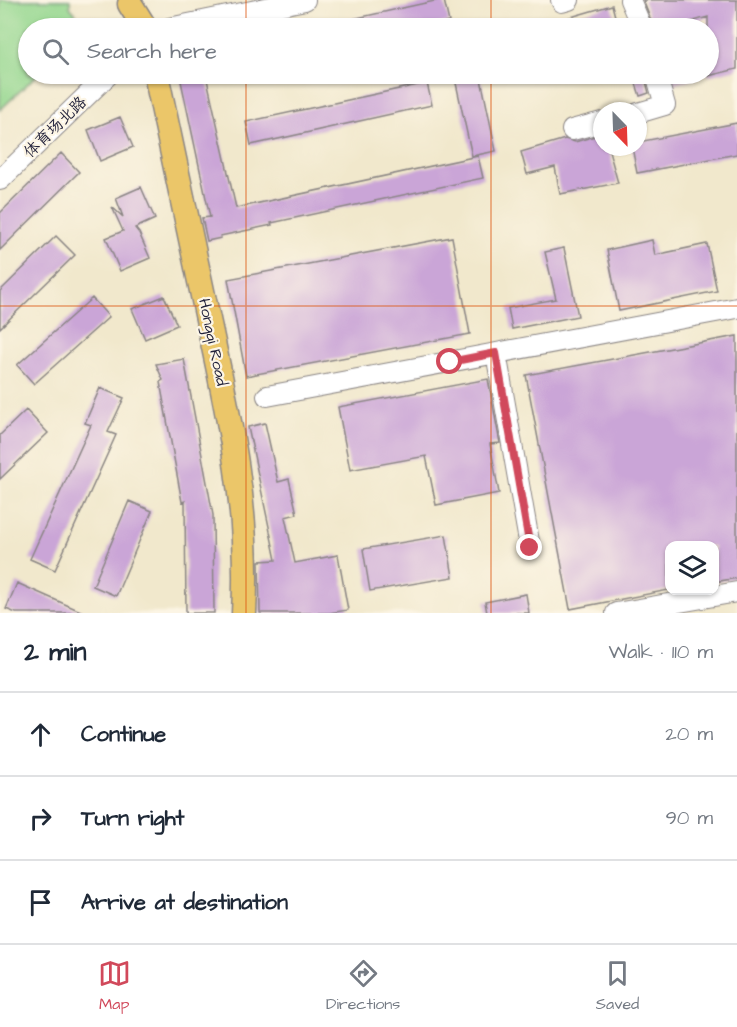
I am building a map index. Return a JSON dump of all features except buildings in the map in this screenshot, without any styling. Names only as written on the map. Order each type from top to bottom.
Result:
[{"type":"main road","points":[[134,2],[146,18]]},
{"type":"main road","points":[[134,2],[135,18]]},
{"type":"main road","name":"Hongqi Road","points":[[146,84],[213,398],[230,513],[230,613]]},
{"type":"main road","name":"Hongqi Road","points":[[158,84],[225,397],[245,527],[247,574],[244,613]]},
{"type":"street","points":[[190,18],[265,0]]},
{"type":"street","points":[[204,18],[305,0]]},
{"type":"street","points":[[561,0],[562,2],[569,0]]},
{"type":"street","points":[[630,0],[638,18]]},
{"type":"street","name":"体育场北路","points":[[0,166],[86,84]]},
{"type":"street","name":"体育场北路","points":[[0,180],[99,84]]},
{"type":"street","points":[[647,110],[665,105],[659,84]]},
{"type":"street","points":[[572,130],[593,124]]},
{"type":"street","points":[[267,396],[737,308]]},
{"type":"street","points":[[496,353],[530,548]]},
{"type":"street","points":[[616,613],[737,592]]},
{"type":"green space","points":[[0,0],[70,0],[70,7],[79,18],[18,18],[18,84],[27,84],[0,110]]},
{"type":"route","points":[[450,362],[496,353],[530,548]]}]
